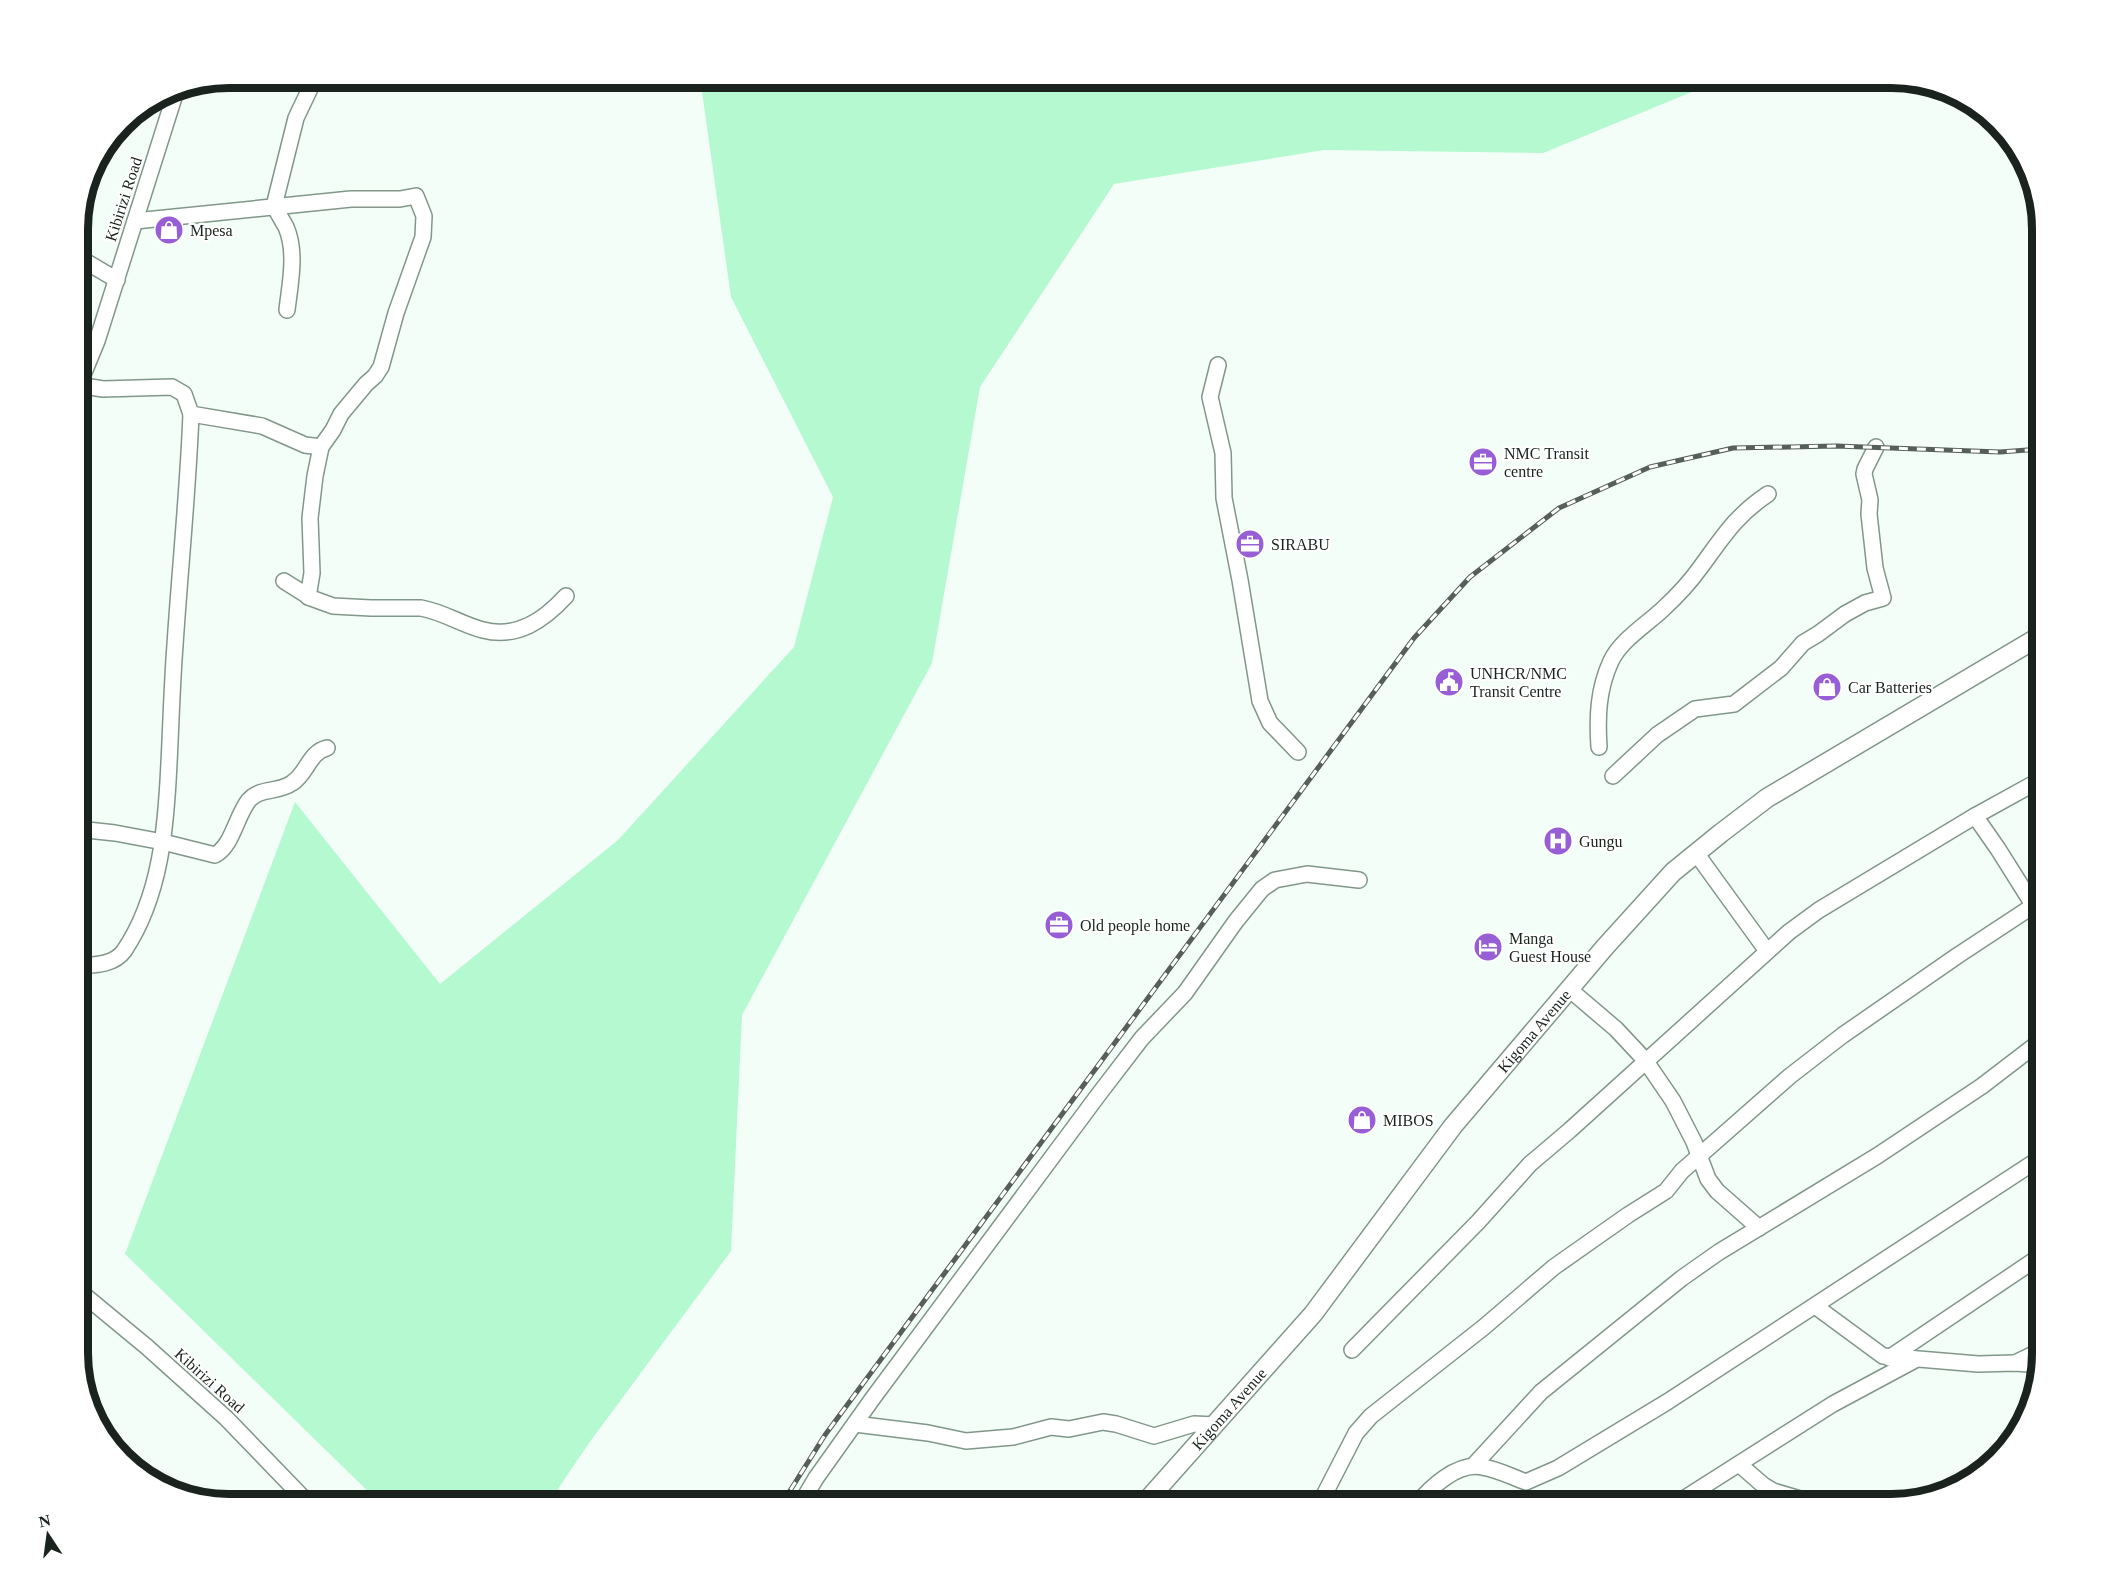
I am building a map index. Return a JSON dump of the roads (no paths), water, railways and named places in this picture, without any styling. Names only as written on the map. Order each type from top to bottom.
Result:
[{"type":"main road","name":"Kigoma Avenue","points":[[1153,1494],[1312,1314],[1453,1126],[1569,989],[1673,872],[1767,798],[2032,641]]},
{"type":"street","points":[[287,310],[292,270],[291,247],[286,228],[274,206],[296,118],[310,89]]},
{"type":"street","name":"Kibirizi Road","points":[[89,361],[173,100]]},
{"type":"street","points":[[135,221],[351,199],[400,199],[416,196],[424,216],[423,237],[396,313],[381,367],[341,414],[321,447],[310,518],[312,573],[308,597]]},
{"type":"street","points":[[89,263],[117,280]]},
{"type":"street","points":[[1218,365],[1210,397],[1223,453],[1224,498],[1260,701],[1270,723],[1298,752]]},
{"type":"street","points":[[89,387],[172,387],[184,394],[191,414],[189,476],[175,646],[172,727],[163,842],[153,887],[123,953],[112,960],[89,965]]},
{"type":"street","points":[[191,414],[262,426],[305,445],[321,447]]},
{"type":"street","points":[[1613,776],[1657,735],[1695,709],[1734,704],[1781,668],[1803,643],[1845,614],[1865,603],[1883,598],[1875,568],[1869,513],[1870,500],[1864,474],[1864,469],[1876,447]]},
{"type":"street","points":[[1599,747],[1597,718],[1599,698],[1616,652],[1663,609],[1700,569],[1734,522],[1768,494]]},
{"type":"street","points":[[284,581],[308,597],[322,603],[342,607],[432,610],[483,630],[505,632],[524,629],[536,623],[566,596]]},
{"type":"street","points":[[89,830],[163,842],[215,855],[221,852],[248,802],[256,794],[285,788],[293,783],[302,776],[315,752],[327,748]]},
{"type":"street","points":[[1352,1350],[1478,1222],[1530,1164],[1767,951],[1819,910],[1975,816],[2032,785]]},
{"type":"street","points":[[1975,816],[2032,894]]},
{"type":"street","points":[[1696,853],[1767,951]]},
{"type":"street","points":[[807,1494],[855,1424],[1099,1094],[1142,1038],[1185,993],[1236,921],[1262,889],[1275,880],[1307,874],[1359,880]]},
{"type":"street","points":[[1325,1494],[1356,1433],[1371,1416],[1484,1327],[1554,1267],[1666,1191],[1682,1171],[1790,1076],[1844,1035],[2032,906]]},
{"type":"street","points":[[1569,989],[1616,1029],[1646,1060],[1673,1101],[1700,1156],[1708,1179],[1717,1191],[1759,1227]]},
{"type":"street","points":[[1425,1494],[1433,1485],[1449,1475],[1473,1466],[1541,1392],[1682,1278],[1719,1252],[1896,1143],[1982,1086],[2032,1048]]},
{"type":"street","points":[[1473,1466],[1530,1481],[1558,1468],[1636,1421],[2032,1164]]},
{"type":"street","points":[[1889,1358],[2032,1262]]},
{"type":"street","name":"Kibirizi Road","points":[[89,1299],[212,1404],[299,1494]]},
{"type":"street","points":[[1815,1306],[1879,1354],[1889,1358],[1978,1364],[2031,1364]]},
{"type":"street","points":[[2015,1363],[2032,1355]]},
{"type":"street","points":[[1691,1494],[1833,1404],[1915,1360]]},
{"type":"street","points":[[855,1424],[928,1433],[966,1441],[1013,1437],[1051,1427],[1069,1429],[1103,1422],[1154,1436],[1194,1424],[1215,1425]]},
{"type":"street","points":[[1739,1464],[1763,1485],[1783,1494]]},
{"type":"railway","points":[[788,1494],[825,1435],[1414,638],[1470,577],[1559,508],[1650,467],[1733,448],[1836,446],[2000,452],[2032,450]]},
{"type":"place","name":"Mpesa","points":[[169,230]]},
{"type":"place","name":"NMC Transit centre","points":[[1483,462]]},
{"type":"place","name":"SIRABU","points":[[1250,544]]},
{"type":"place","name":"UNHCR/NMC Transit Centre","points":[[1449,682]]},
{"type":"place","name":"Car Batteries","points":[[1827,687]]},
{"type":"place","name":"Gungu","points":[[1558,841]]},
{"type":"place","name":"Old people home","points":[[1059,925]]},
{"type":"place","name":"Manga Guest House","points":[[1488,947]]},
{"type":"place","name":"MIBOS","points":[[1362,1120]]}]
